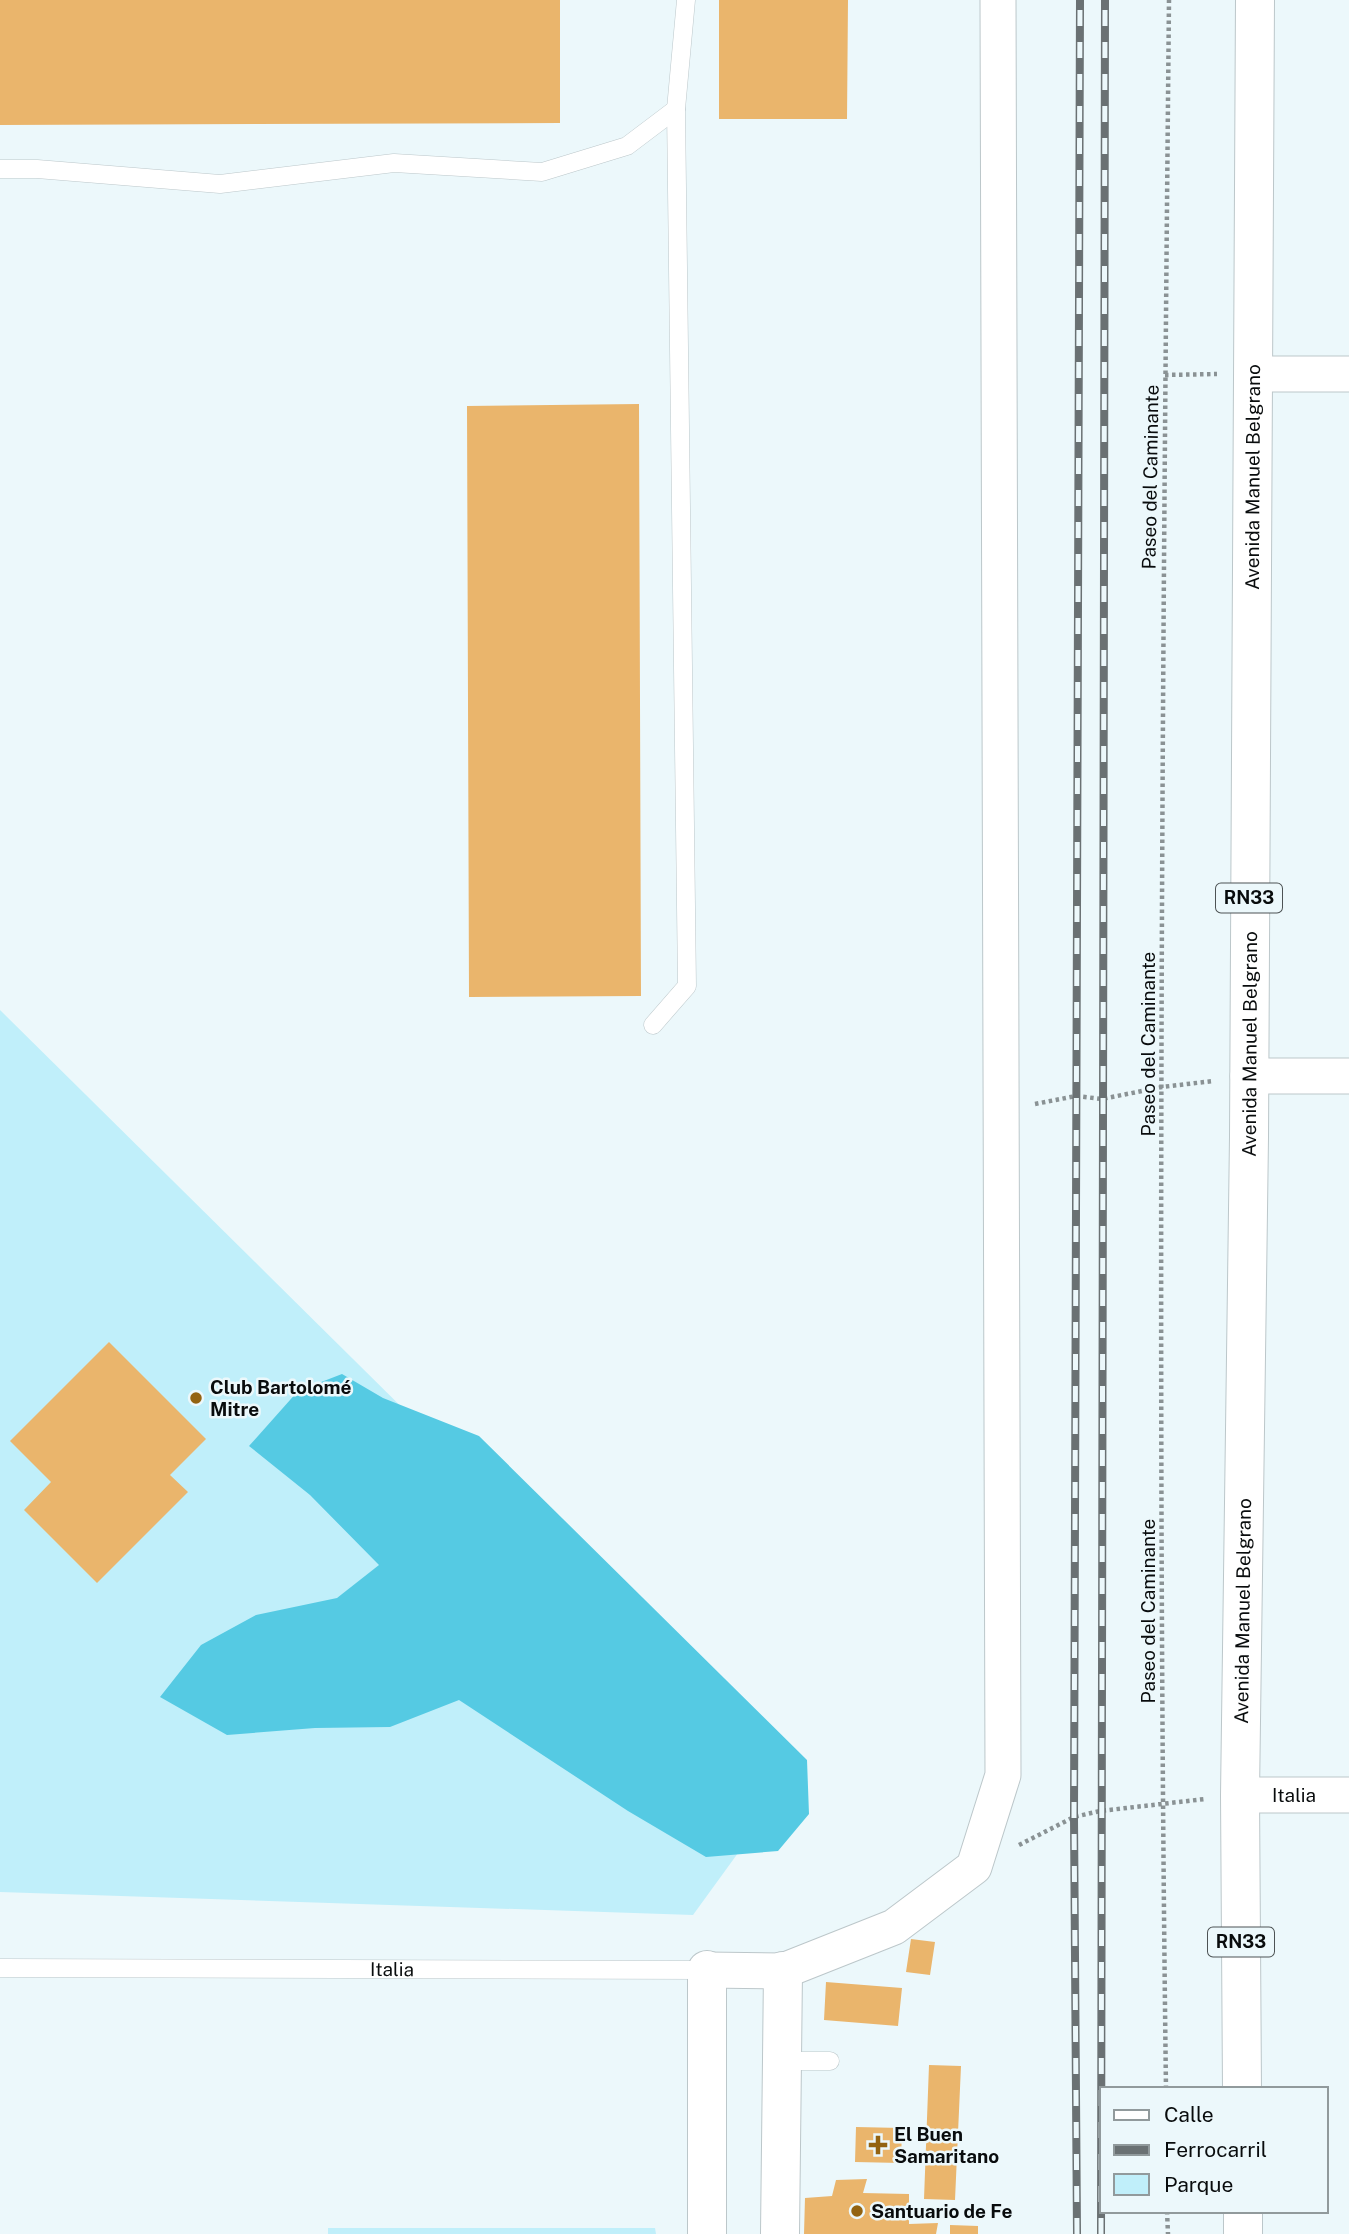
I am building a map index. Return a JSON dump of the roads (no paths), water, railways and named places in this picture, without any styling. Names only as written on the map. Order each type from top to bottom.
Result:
[{"type":"main road","name":"Avenida Manuel Belgrano","points":[[1242,2087],[1240,1795],[1255,0]]},
{"type":"main road","points":[[706,2234],[707,1970]]},
{"type":"main road","points":[[780,2234],[783,1971]]},
{"type":"main road","points":[[1243,2213],[1243,2234]]},
{"type":"street","points":[[783,1971],[894,1927],[974,1867],[1003,1775],[998,0]]},
{"type":"street","points":[[1253,374],[1349,374]]},
{"type":"street","points":[[1248,1076],[1349,1076]]},
{"type":"street","name":"Italia","points":[[1240,1795],[1349,1795]]},
{"type":"street","name":"Italia","points":[[707,1970],[783,1971]]},
{"type":"lane","points":[[653,1025],[687,986],[676,109],[686,0]]},
{"type":"lane","points":[[0,169],[37,169],[220,184],[394,163],[542,172],[627,146],[676,109]]},
{"type":"lane","name":"Italia","points":[[0,1968],[707,1970]]},
{"type":"lane","points":[[782,2061],[830,2061]]},
{"type":"railway","points":[[1077,2234],[1074,1817],[1080,0]]},
{"type":"railway","points":[[1101,2087],[1105,0]]},
{"type":"railway","points":[[1101,2213],[1101,2234]]},
{"type":"place","name":"Club Bartolomé Mitre","points":[[196,1398]]},
{"type":"place","name":"El Buen Samaritano","points":[[878,2145]]},
{"type":"place","name":"Santuario de Fe","points":[[857,2211]]}]
